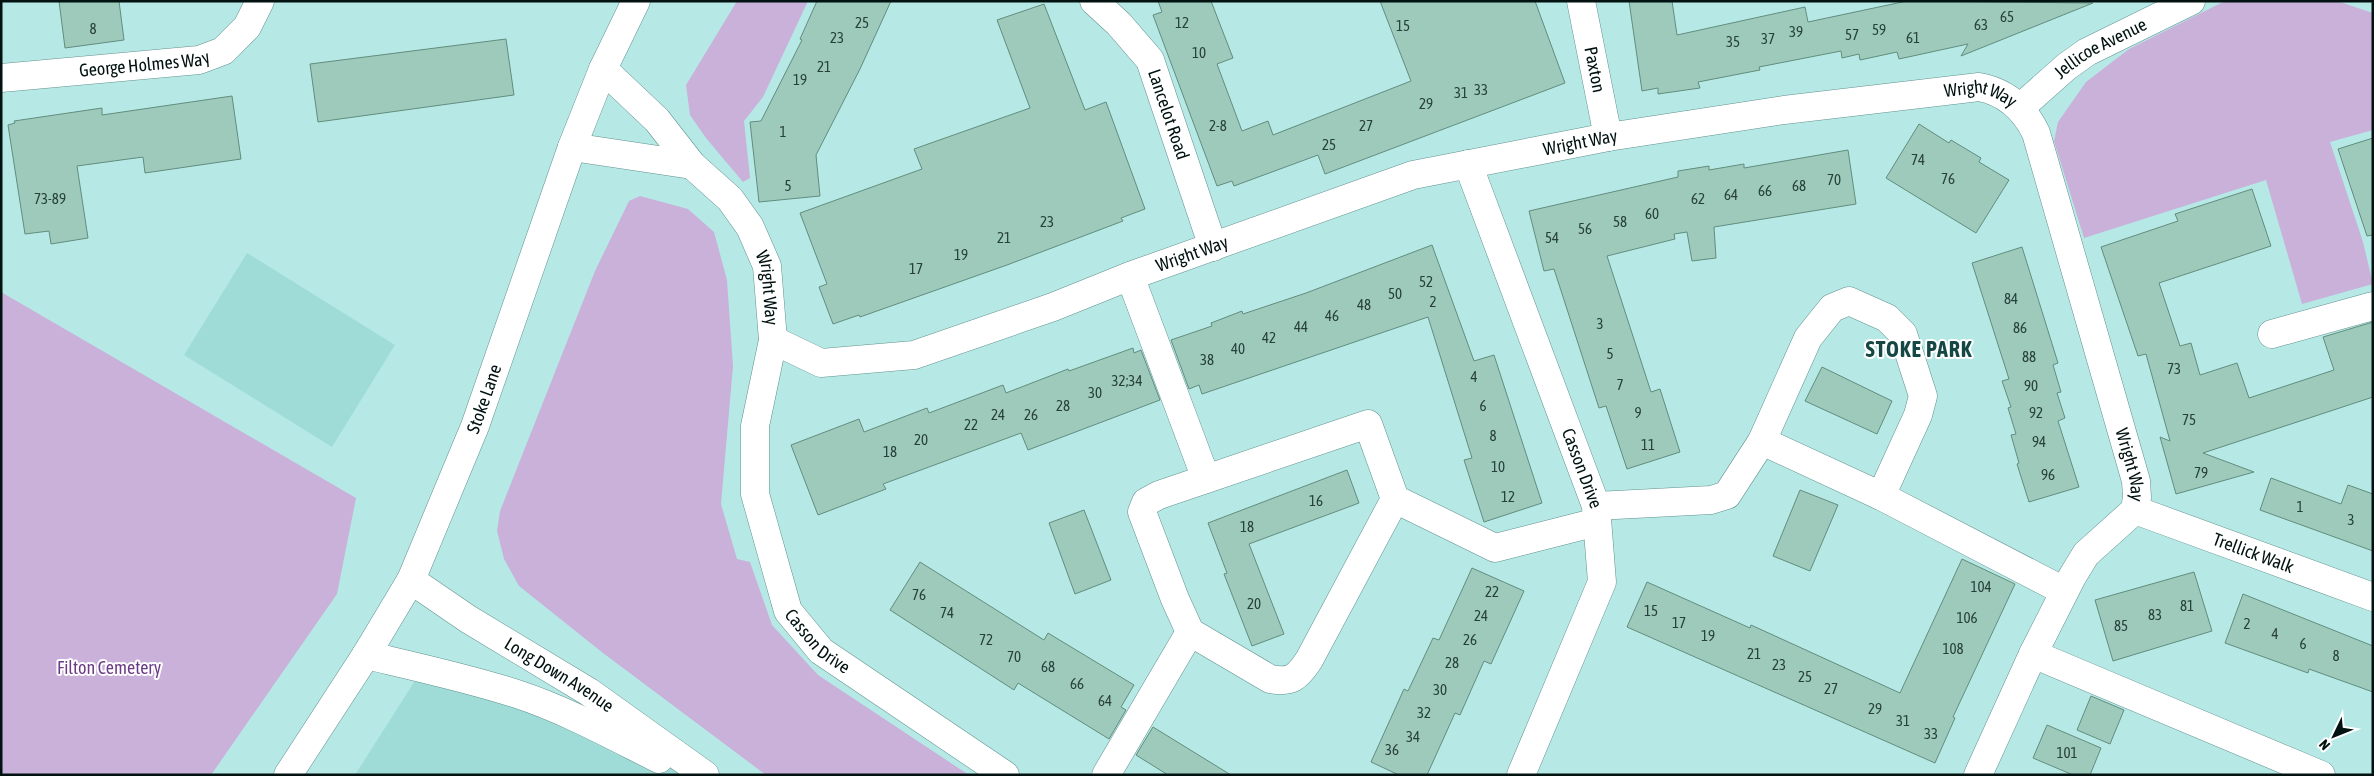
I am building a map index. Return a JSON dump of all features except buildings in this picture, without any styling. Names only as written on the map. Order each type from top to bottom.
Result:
[{"type":"street","name":"George Holmes Way","points":[[1,78],[199,60],[223,51],[247,27],[260,1]]},
{"type":"street","name":"Stoke Lane","points":[[288,775],[366,655],[411,580],[475,426],[572,147],[603,69],[636,1]]},
{"type":"street","name":"Lancelot Road","points":[[1094,1],[1119,24],[1150,60],[1213,247]]},
{"type":"street","name":"Paxton","points":[[1581,1],[1608,137]]},
{"type":"street","name":"Jellicoe Avenue","points":[[2020,108],[2066,67],[2087,52],[2191,1]]},
{"type":"street","name":"Wright Way","points":[[603,69],[656,120],[692,165],[730,199],[750,227],[767,266],[773,340],[821,364],[914,355],[1053,307],[1130,276],[1413,176],[1608,137],[1784,110],[1979,87],[2004,94],[2020,108],[2036,133],[2136,481],[2137,496],[2135,510],[2086,554],[2064,591],[1978,775]]},
{"type":"street","points":[[572,147],[692,165]]},
{"type":"street","name":"Casson Drive","points":[[1468,164],[1596,514],[1602,582],[1521,775]]},
{"type":"street","points":[[1130,276],[1206,479]]},
{"type":"street","points":[[1395,499],[1309,660],[1295,678],[1284,682],[1270,679],[1190,632],[1175,599],[1142,512],[1146,502],[1159,495],[1368,424],[1395,499],[1495,548],[1596,514],[1711,500],[1727,495],[1762,441],[1808,338],[1832,308],[1848,301],[1869,308],[1887,318],[1903,334],[1922,396],[1918,415],[1881,496]]},
{"type":"street","points":[[2272,334],[2373,306]]},
{"type":"street","name":"Casson Drive","points":[[773,340],[755,426],[755,494],[788,612],[821,651],[1005,775]]},
{"type":"street","points":[[1762,441],[1881,496],[2064,591]]},
{"type":"street","name":"Trellick Walk","points":[[2135,510],[2373,597]]},
{"type":"street","name":"Long Down Avenue","points":[[411,580],[468,619],[589,692],[705,775]]},
{"type":"street","points":[[1106,775],[1190,632]]},
{"type":"street","points":[[2033,654],[2321,775]]},
{"type":"street","name":"Long Down Avenue","points":[[366,655],[518,694],[601,730],[692,775]]},
{"type":"shaded area","points":[[247,253],[395,345],[332,447],[184,355]]},
{"type":"shaded area","points":[[423,668],[692,775],[355,775]]},
{"type":"green space","points":[[737,1],[808,1],[763,97],[744,121],[750,178],[743,182],[706,138],[690,115],[686,85]]},
{"type":"green space","points":[[2228,1],[2337,1],[2373,13],[2373,130],[2330,142],[2363,242],[2373,284],[2302,304],[2266,180],[2084,238],[2054,141],[2058,122],[2086,82],[2129,49]]},
{"type":"green space","points":[[640,196],[688,209],[714,232],[727,280],[733,366],[721,504],[737,559],[750,562],[772,625],[818,675],[969,775],[766,775],[603,653],[519,586],[504,559],[497,531],[500,511],[595,271],[629,201]]},
{"type":"green space","name":"Filton Cemetery","points":[[1,292],[356,498],[337,594],[211,775],[1,775]]},
{"type":"district","name":"STOKE PARK","points":[[1919,349]]}]
